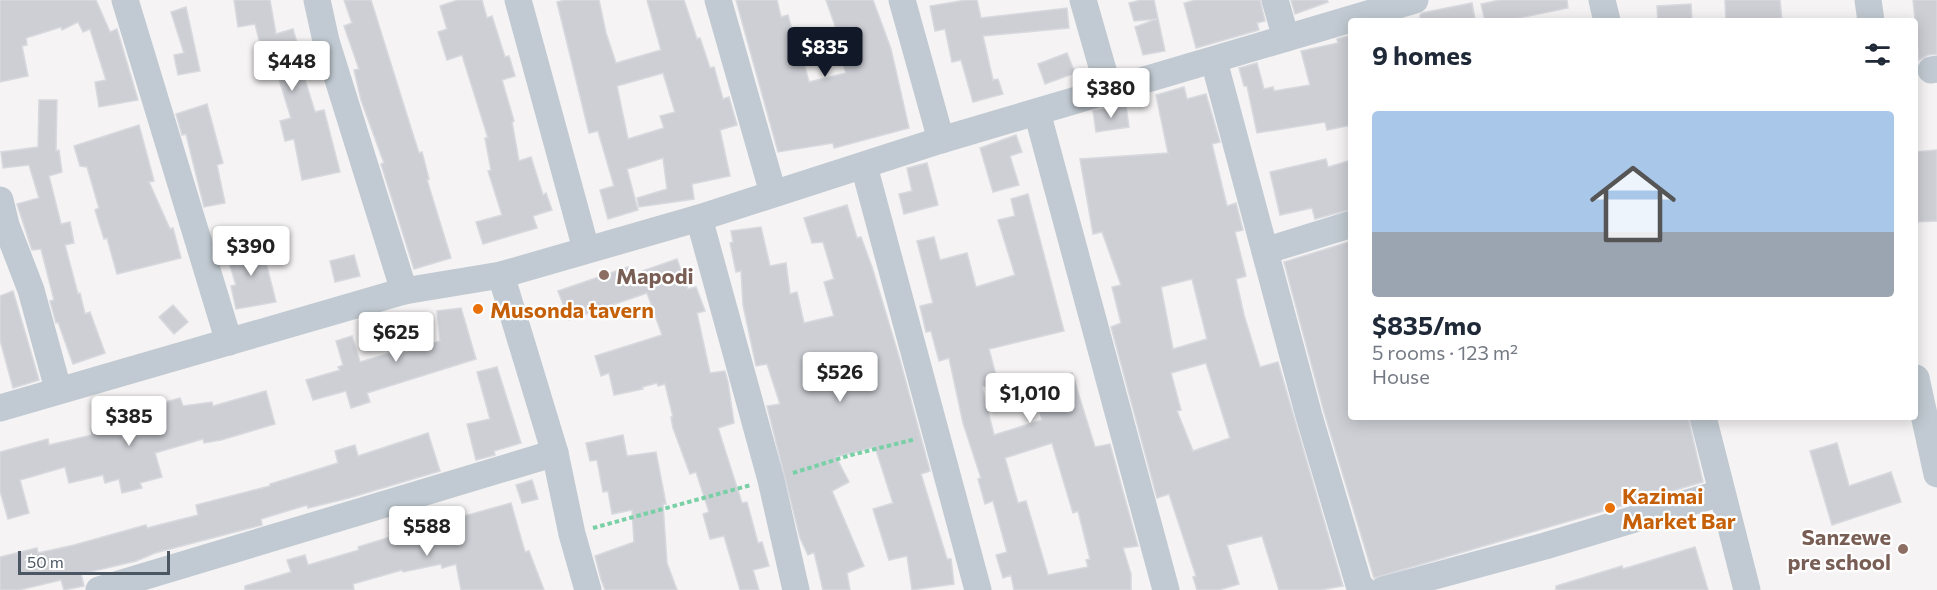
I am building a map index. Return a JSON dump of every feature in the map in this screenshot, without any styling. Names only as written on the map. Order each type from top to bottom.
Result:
[{"type":"street","points":[[125,0],[229,342]]},
{"type":"street","points":[[317,0],[326,40],[404,291]]},
{"type":"street","points":[[518,0],[586,249]]},
{"type":"street","points":[[718,0],[773,193]]},
{"type":"street","points":[[902,0],[941,140]]},
{"type":"street","points":[[1083,0],[1109,91]]},
{"type":"street","points":[[1275,0],[1286,38]]},
{"type":"street","points":[[1354,18],[1415,0]]},
{"type":"street","points":[[1602,0],[1606,18]]},
{"type":"street","points":[[1868,0],[1871,18]]},
{"type":"street","points":[[0,408],[58,389],[404,291],[501,275],[699,218],[941,140],[1215,61],[1348,20]]},
{"type":"street","points":[[1215,61],[1309,416],[1359,585],[1364,590]]},
{"type":"street","points":[[1037,112],[1166,590]]},
{"type":"street","points":[[864,166],[978,590]]},
{"type":"street","points":[[0,200],[6,225],[31,290],[58,389]]},
{"type":"street","points":[[699,218],[771,480],[796,590]]},
{"type":"street","points":[[1265,251],[1348,225]]},
{"type":"street","points":[[501,275],[555,453],[572,534],[588,590]]},
{"type":"street","points":[[1918,387],[1937,474]]},
{"type":"street","points":[[1704,420],[1747,590]]},
{"type":"street","points":[[99,590],[555,453]]},
{"type":"street","points":[[1383,590],[1545,546],[1721,493]]},
{"type":"building","points":[[0,0],[96,0],[110,32],[117,29],[138,100],[99,107],[95,82],[106,80],[90,29],[83,32],[78,22],[62,30],[61,27],[26,38],[27,45],[22,46],[28,76],[0,82]]},
{"type":"building","points":[[234,0],[270,0],[276,34],[293,29],[300,53],[297,54],[315,112],[324,110],[340,172],[302,180],[294,139],[285,141],[280,121],[291,118],[273,60],[265,63],[255,24],[238,27]]},
{"type":"building","points":[[344,0],[371,0],[419,153],[422,152],[429,179],[427,180],[451,258],[414,269],[381,164],[384,163],[361,100],[354,70],[359,69],[344,26],[352,23]]},
{"type":"building","points":[[458,0],[482,0],[487,18],[492,16],[505,57],[509,56],[515,76],[502,80],[514,121],[512,122],[519,161],[531,157],[543,195],[546,193],[552,210],[533,216],[537,228],[483,244],[476,222],[502,215],[488,171],[491,170],[485,138],[488,138],[462,55],[447,60],[438,32],[447,29],[440,6]]},
{"type":"building","points":[[599,0],[606,33],[616,63],[661,50],[647,0],[684,0],[697,39],[700,38],[710,68],[714,67],[723,99],[729,97],[737,125],[720,130],[730,176],[692,184],[694,199],[639,207],[637,198],[667,189],[663,158],[627,169],[638,210],[608,219],[600,190],[614,186],[598,131],[589,133],[557,2]],"holes":[[[663,73],[675,112],[660,116],[664,128],[628,139],[617,86]]]},
{"type":"building","points":[[736,0],[777,0],[781,17],[788,15],[809,82],[846,73],[834,39],[839,37],[826,0],[873,0],[891,49],[909,128],[834,148],[833,143],[778,152]]},
{"type":"building","points":[[977,0],[981,18],[1067,8],[1069,28],[983,36],[993,80],[998,79],[1003,94],[973,102],[961,60],[952,62],[945,29],[935,31],[930,6]]},
{"type":"building","points":[[1154,0],[1165,51],[1143,55],[1135,27],[1157,19],[1134,21],[1129,3]]},
{"type":"building","points":[[1196,0],[1260,0],[1265,21],[1257,23],[1259,30],[1196,48],[1184,3]]},
{"type":"building","points":[[1291,0],[1327,0],[1328,2],[1295,14]]},
{"type":"building","points":[[1500,0],[1567,0],[1568,8],[1519,18],[1484,18],[1481,4]]},
{"type":"building","points":[[1725,0],[1780,0],[1782,18],[1726,18]]},
{"type":"building","points":[[1913,0],[1937,0],[1937,54],[1928,55],[1919,60],[1918,18],[1915,18]]},
{"type":"building","points":[[1472,3],[1475,18],[1420,18],[1422,13]]},
{"type":"building","points":[[1691,4],[1692,18],[1658,18],[1657,6]]},
{"type":"building","points":[[186,7],[200,71],[178,75],[174,55],[184,53],[171,12]]},
{"type":"building","points":[[1348,36],[1348,126],[1327,130],[1325,122],[1257,133],[1247,86],[1244,86],[1239,68],[1257,63],[1264,89],[1273,87],[1274,91],[1310,85],[1301,51],[1338,43],[1337,39]]},
{"type":"building","points":[[1067,53],[1075,73],[1045,84],[1038,64]]},
{"type":"building","points":[[1184,87],[1187,99],[1206,94],[1220,142],[1212,144],[1227,206],[1236,203],[1243,230],[1235,232],[1246,276],[1236,279],[1244,315],[1260,367],[1278,362],[1343,586],[1320,590],[1279,590],[1262,536],[1227,545],[1239,584],[1219,590],[1197,590],[1193,577],[1196,576],[1169,494],[1157,498],[1111,327],[1121,323],[1112,287],[1121,285],[1102,232],[1093,234],[1080,159],[1168,153],[1156,95]],"holes":[[[1192,279],[1207,339],[1173,349],[1161,287]],[[1206,363],[1230,438],[1193,451],[1177,411],[1181,410],[1171,373]]]},
{"type":"building","points":[[39,100],[57,100],[56,151],[59,150],[62,172],[49,176],[61,224],[70,222],[74,243],[65,245],[78,294],[80,293],[85,314],[90,312],[105,353],[73,364],[58,322],[56,323],[50,301],[54,300],[41,249],[32,250],[17,204],[39,198],[29,165],[3,168],[1,152],[38,147]]},
{"type":"building","points":[[207,104],[223,163],[217,165],[225,203],[204,207],[186,134],[182,135],[176,114]]},
{"type":"building","points":[[1126,106],[1129,127],[1096,132],[1093,111]]},
{"type":"building","points":[[139,125],[154,181],[149,182],[170,229],[173,228],[181,258],[117,274],[107,238],[104,239],[95,210],[99,208],[87,167],[80,166],[74,146]]},
{"type":"building","points":[[1016,135],[1022,152],[1010,156],[1019,185],[993,192],[980,148]]},
{"type":"building","points":[[1937,150],[1937,221],[1918,222],[1918,152]]},
{"type":"building","points":[[1326,159],[1328,167],[1348,161],[1348,210],[1315,219],[1312,208],[1280,215],[1270,172]]},
{"type":"building","points":[[927,163],[938,205],[904,214],[899,194],[912,191],[907,168]]},
{"type":"building","points":[[1028,194],[1064,331],[989,349],[998,383],[982,387],[994,435],[1042,420],[1032,383],[1072,373],[1095,447],[1110,444],[1138,546],[1123,548],[1131,574],[1131,590],[1014,590],[1011,575],[1003,578],[996,555],[1007,552],[993,501],[985,504],[978,479],[981,478],[963,423],[949,358],[939,361],[931,331],[926,332],[920,306],[933,303],[917,241],[934,237],[940,260],[967,253],[976,287],[1015,275],[998,220],[1015,216],[1011,199]],"holes":[[[1052,443],[1073,513],[1078,511],[1090,559],[1086,560],[1088,567],[1048,575],[1026,501],[1018,503],[1005,458]]]},
{"type":"building","points":[[847,205],[857,238],[861,237],[872,267],[900,360],[930,471],[921,474],[947,559],[951,559],[954,584],[912,590],[907,556],[889,560],[873,509],[893,503],[875,447],[836,457],[849,482],[832,491],[864,566],[847,573],[850,590],[823,590],[814,552],[808,555],[800,538],[767,406],[780,404],[767,364],[756,366],[743,305],[741,271],[736,272],[730,243],[733,242],[731,231],[761,227],[770,266],[786,263],[790,294],[797,292],[804,323],[834,316],[824,282],[834,279],[823,242],[812,243],[804,218]]},
{"type":"building","points":[[1348,242],[1348,420],[1689,420],[1703,482],[1374,578],[1324,412],[1284,262]]},
{"type":"building","points":[[261,243],[276,302],[236,309],[231,286],[236,285],[226,253]]},
{"type":"building","points":[[354,255],[360,276],[335,282],[330,261]]},
{"type":"building","points":[[677,259],[688,289],[696,287],[705,311],[697,313],[710,373],[725,371],[728,382],[734,423],[718,428],[742,503],[747,502],[758,543],[762,542],[769,566],[753,570],[759,590],[740,590],[724,536],[710,539],[703,514],[709,512],[696,472],[690,474],[673,428],[671,417],[673,417],[665,384],[658,386],[657,383],[642,387],[643,389],[614,395],[609,373],[601,376],[595,356],[662,335],[647,293],[569,320],[558,291],[628,267],[631,275]]},
{"type":"building","points":[[13,291],[39,380],[13,388],[0,340],[0,296]]},
{"type":"building","points":[[173,305],[188,322],[174,334],[159,317]]},
{"type":"building","points":[[461,308],[476,359],[367,393],[370,402],[351,408],[346,391],[313,400],[306,380],[340,370],[338,367],[343,365],[336,341],[352,336],[360,362],[394,352],[395,355],[440,341],[437,311]]},
{"type":"building","points":[[497,367],[521,443],[494,451],[495,455],[476,460],[467,424],[490,419],[477,372]]},
{"type":"building","points":[[266,391],[275,424],[221,440],[204,443],[203,439],[155,453],[162,477],[140,483],[142,488],[122,493],[119,479],[105,483],[103,475],[69,483],[65,467],[20,480],[29,513],[8,519],[0,491],[0,452],[48,439],[49,445],[92,435],[91,429],[118,422],[123,440],[166,427],[159,404],[180,398],[183,406],[212,402],[213,406]]},
{"type":"building","points":[[428,433],[440,471],[349,498],[308,508],[307,505],[261,519],[262,525],[155,553],[136,561],[81,574],[84,586],[64,590],[61,580],[19,590],[0,590],[0,557],[37,548],[38,553],[146,525],[147,528],[198,515],[196,505],[270,486],[270,484],[338,463],[335,451],[355,445],[358,456]]},
{"type":"building","points":[[623,435],[627,456],[656,452],[666,504],[663,504],[667,563],[677,590],[605,590],[601,579],[595,556],[634,542],[632,510],[612,514],[608,491],[603,492],[597,460],[590,461],[586,443]]},
{"type":"building","points":[[1837,443],[1849,486],[1891,472],[1901,502],[1832,525],[1810,451]]},
{"type":"building","points":[[532,480],[538,499],[522,503],[516,485]]},
{"type":"building","points":[[511,503],[525,552],[529,551],[544,590],[461,590],[456,564],[442,568],[441,564],[403,572],[402,570],[353,584],[354,590],[245,590],[245,586],[291,572],[287,560],[305,555],[308,565],[359,550],[358,547],[390,537],[389,533],[414,530]]},
{"type":"building","points":[[1695,547],[1708,590],[1556,590],[1556,586]]},
{"type":"place","name":"Mapodi","points":[[604,275]]},
{"type":"place","name":"Musonda tavern","points":[[478,309]]},
{"type":"place","name":"Kazimai Market Bar","points":[[1610,508]]},
{"type":"place","name":"Sanzewe pre school","points":[[1903,549]]}]
